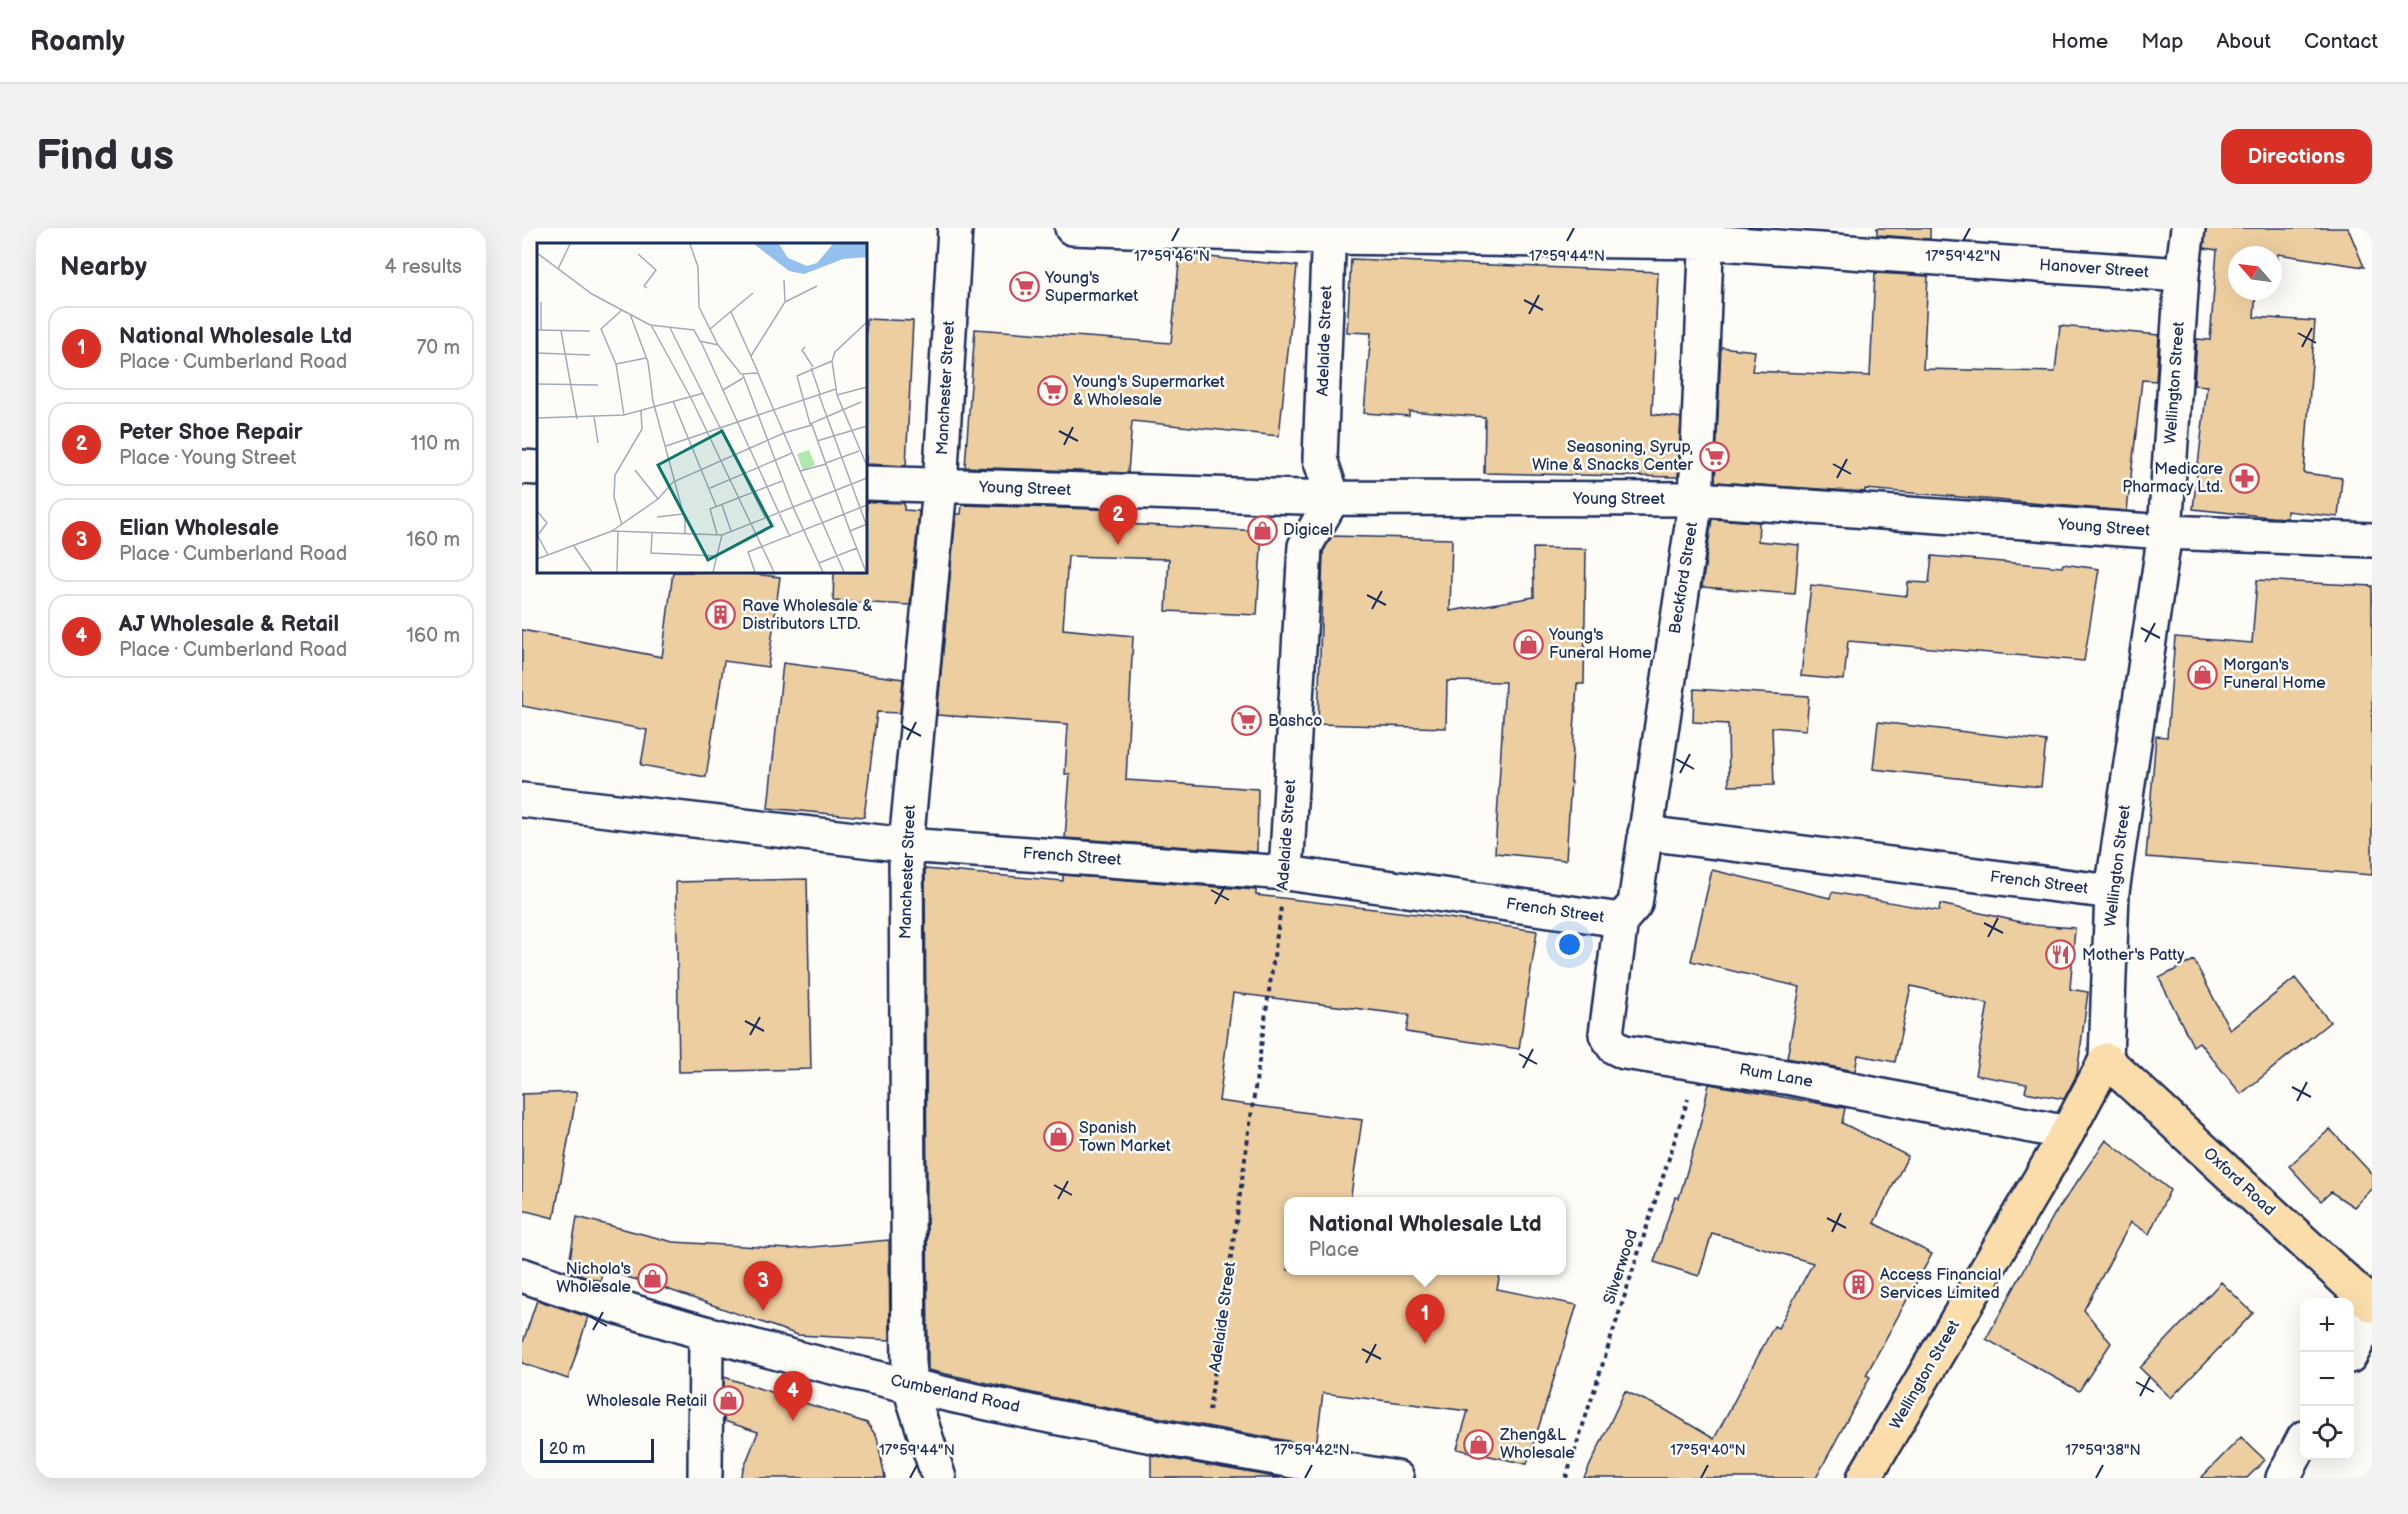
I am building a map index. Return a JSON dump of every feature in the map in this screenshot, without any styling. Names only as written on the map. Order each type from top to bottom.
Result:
[{"type":"main road","name":"Wellington Street","points":[[1864,1478],[2067,1132],[2106,1060]]},
{"type":"main road","name":"Oxford Road","points":[[2106,1060],[2372,1305]]},
{"type":"street","name":"Manchester Street","points":[[939,1478],[909,1385],[906,845],[940,487],[955,228]]},
{"type":"street","name":"Hanover Street","points":[[1072,228],[1329,233],[1707,235],[2181,274]]},
{"type":"street","name":"Wellington Street","points":[[2106,1060],[2112,892],[2165,532],[2181,274],[2188,228]]},
{"type":"street","name":"Adelaide Street","points":[[1286,873],[1305,546],[1333,498],[1320,459],[1329,233]]},
{"type":"street","name":"Beckford Street","points":[[1621,920],[1635,904],[1695,499],[1707,235]]},
{"type":"street","points":[[522,467],[537,468]]},
{"type":"street","name":"Young Street","points":[[867,483],[1333,498],[1695,499],[2165,532],[2372,540]]},
{"type":"street","name":"French Street","points":[[522,800],[906,845],[1286,873],[1621,920]]},
{"type":"street","name":"French Street","points":[[1645,833],[2112,892]]},
{"type":"street","name":"Rum Lane","points":[[1621,920],[1606,1035],[1614,1047],[1624,1052],[1792,1078],[2067,1132]]},
{"type":"street","name":"Cumberland Road","points":[[522,1275],[706,1335],[909,1385],[1204,1447],[1397,1478]]},
{"type":"street","points":[[2351,1352],[2372,1315]]},
{"type":"street","points":[[705,1475],[706,1335]]},
{"type":"street","points":[[2283,1478],[2300,1446]]},
{"type":"path","name":"Adelaide Street","points":[[1204,1447],[1286,873]]},
{"type":"path","name":"Silverwood","points":[[1566,1478],[1700,1064]]},
{"type":"building","points":[[1877,228],[1930,228],[1930,239],[1877,235]]},
{"type":"building","points":[[2206,228],[2348,228],[2364,267],[2282,255],[2282,246],[2228,246],[2228,300],[2255,300],[2254,317],[2315,321],[2304,473],[2342,478],[2338,517],[2287,511],[2287,518],[2193,509],[2207,386],[2194,385],[2197,339],[2210,340],[2217,250],[2204,248]]},
{"type":"building","points":[[1180,254],[1297,266],[1279,436],[1132,421],[1128,473],[965,467],[975,329],[1171,343]]},
{"type":"building","points":[[1351,259],[1658,272],[1652,414],[1681,418],[1678,477],[1484,473],[1485,417],[1409,411],[1409,416],[1364,413],[1371,333],[1347,332]]},
{"type":"building","points":[[1875,273],[1928,276],[1923,369],[2055,372],[2060,326],[2159,335],[2156,381],[2142,380],[2127,511],[1865,489],[1865,492],[1715,482],[1721,347],[1755,351],[1752,371],[1870,376]]},
{"type":"building","points":[[867,319],[913,321],[906,466],[867,464]]},
{"type":"building","points":[[867,502],[904,503],[904,510],[919,511],[910,605],[833,601],[834,573],[867,573]]},
{"type":"building","points":[[962,505],[1125,510],[1124,524],[1262,531],[1257,615],[1166,611],[1169,559],[1068,556],[1063,629],[1133,636],[1126,780],[1258,789],[1257,852],[1065,838],[1070,774],[1065,774],[1068,724],[937,715],[956,514],[961,514]]},
{"type":"building","points":[[1712,519],[1759,522],[1758,541],[1799,545],[1795,594],[1702,587]]},
{"type":"building","points":[[1332,536],[1452,539],[1450,611],[1534,597],[1533,548],[1586,549],[1584,684],[1577,684],[1566,860],[1495,853],[1505,682],[1447,681],[1446,728],[1318,724],[1323,552]]},
{"type":"building","points":[[1932,556],[2062,567],[2063,564],[2099,569],[2084,661],[1848,641],[1844,680],[1801,676],[1811,585],[1907,596],[1908,582],[1929,583]]},
{"type":"building","points":[[673,573],[745,573],[780,577],[768,667],[724,661],[706,777],[641,765],[647,730],[522,706],[522,630],[662,657]]},
{"type":"building","points":[[2257,580],[2372,586],[2372,875],[2146,857],[2156,736],[2167,737],[2175,637],[2252,643]]},
{"type":"building","points":[[783,663],[903,679],[900,713],[877,712],[864,817],[768,808]]},
{"type":"building","points":[[1694,689],[1809,696],[1806,730],[1772,727],[1774,785],[1729,786],[1728,724],[1693,722]]},
{"type":"building","points":[[1878,722],[2046,741],[2041,787],[1873,769]]},
{"type":"building","points":[[925,869],[1063,881],[1063,875],[1256,890],[1256,895],[1537,931],[1519,1049],[1406,1032],[1409,1015],[1233,993],[1219,1101],[1362,1120],[1351,1197],[1284,1197],[1284,1275],[1500,1275],[1497,1289],[1577,1305],[1527,1464],[1457,1449],[1468,1411],[1323,1393],[1316,1446],[1069,1401],[928,1370]]},
{"type":"building","points":[[1712,870],[1830,898],[1832,892],[1939,911],[1940,904],[2034,925],[2075,928],[2070,989],[2088,992],[2077,1074],[2064,1099],[2025,1092],[2027,1084],[1975,1075],[1988,1004],[1911,986],[1895,1062],[1858,1055],[1855,1071],[1787,1058],[1800,987],[1691,961]]},
{"type":"building","points":[[807,879],[811,1069],[679,1072],[676,882]]},
{"type":"building","points":[[2194,960],[2230,1030],[2295,978],[2330,1022],[2241,1094],[2199,1042],[2193,1046],[2159,978]]},
{"type":"building","points":[[1709,1084],[1845,1108],[1842,1123],[1908,1156],[1874,1223],[1932,1254],[1866,1375],[1870,1377],[1816,1478],[1584,1478],[1625,1391],[1664,1409],[1714,1439],[1774,1326],[1778,1328],[1813,1263],[1712,1233],[1699,1276],[1654,1262],[1675,1197],[1679,1198],[1698,1134]]},
{"type":"building","points":[[577,1092],[554,1218],[522,1210],[522,1094]]},
{"type":"building","points":[[2330,1129],[2372,1174],[2372,1188],[2354,1207],[2331,1192],[2321,1201],[2289,1166]]},
{"type":"building","points":[[2106,1140],[2170,1190],[2149,1234],[2131,1222],[2084,1310],[2111,1343],[2079,1391],[1986,1339],[2054,1215]]},
{"type":"building","points":[[577,1217],[673,1242],[790,1249],[889,1240],[890,1340],[798,1335],[664,1288],[603,1270],[600,1281],[568,1270]]},
{"type":"building","points":[[2221,1282],[2253,1313],[2171,1398],[2140,1368]]},
{"type":"building","points":[[537,1300],[588,1317],[568,1379],[522,1363],[522,1345]]},
{"type":"building","points":[[724,1377],[867,1423],[877,1437],[885,1478],[740,1478],[758,1432],[724,1421]]},
{"type":"building","points":[[2241,1437],[2265,1460],[2247,1478],[2201,1478]]},
{"type":"building","points":[[1151,1455],[1172,1459],[1281,1478],[1151,1478]]},
{"type":"place","name":"Young's Supermarket","points":[[1024,287]]},
{"type":"place","name":"Young's Supermarket & Wholesale","points":[[1052,391]]},
{"type":"place","name":"Seasoning, Syrup, Wine & Snacks Center","points":[[1714,456]]},
{"type":"place","name":"Medicare Pharmacy Ltd.","points":[[2244,478]]},
{"type":"place","name":"Digicel","points":[[1262,530]]},
{"type":"place","name":"Peter Shoe Repair","points":[[1118,545]]},
{"type":"place","name":"Rave Wholesale & Distributors LTD.","points":[[721,615]]},
{"type":"place","name":"Young's Funeral Home","points":[[1528,644]]},
{"type":"place","name":"Morgan's Funeral Home","points":[[2202,674]]},
{"type":"place","name":"Bashco","points":[[1247,721]]},
{"type":"place","name":"Mother's Patty","points":[[2061,955]]},
{"type":"place","name":"Spanish Town Market","points":[[1058,1137]]},
{"type":"place","name":"Nichola's Wholesale","points":[[652,1278]]},
{"type":"place","name":"Access Financial Services Limited","points":[[1859,1284]]},
{"type":"place","name":"Elian Wholesale","points":[[763,1311]]},
{"type":"place","name":"National Wholesale Ltd","points":[[1425,1344]]},
{"type":"place","name":"Wholesale Retail","points":[[728,1401]]},
{"type":"place","name":"AJ Wholesale & Retail","points":[[793,1421]]},
{"type":"place","name":"Zheng&L Wholesale","points":[[1479,1444]]}]
